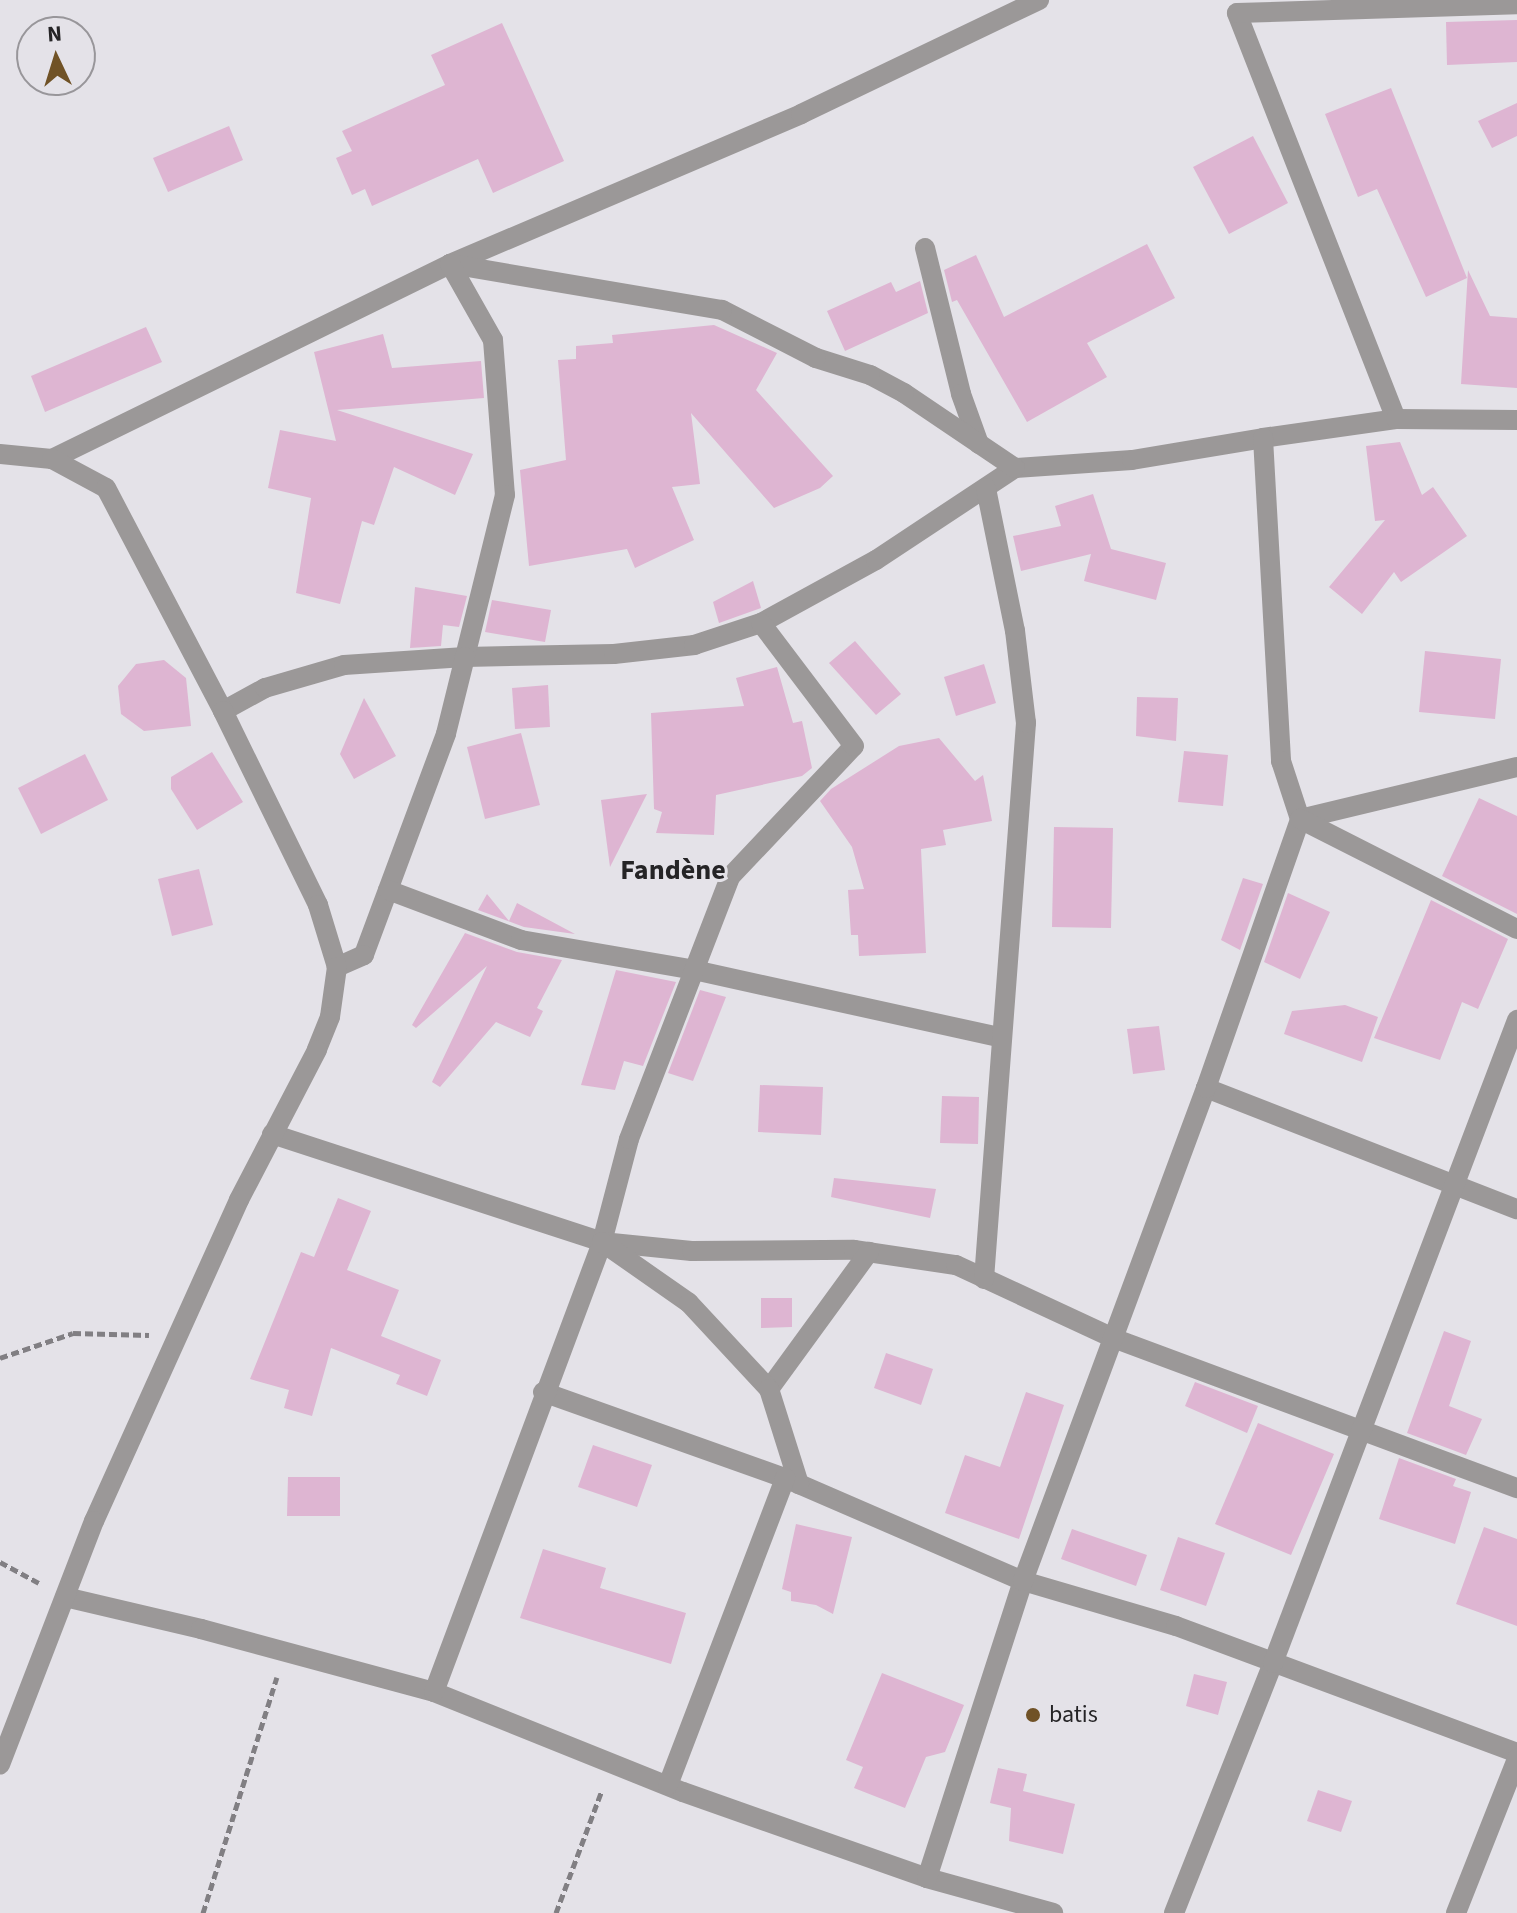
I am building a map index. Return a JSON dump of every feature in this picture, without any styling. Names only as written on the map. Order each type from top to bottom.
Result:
[{"type":"street","points":[[52,459],[450,264],[801,114],[1039,0]]},
{"type":"street","points":[[1396,419],[1237,13],[1517,4]]},
{"type":"street","points":[[925,248],[961,394],[979,444]]},
{"type":"street","points":[[450,264],[722,310],[816,358],[870,375],[904,393],[1015,468]]},
{"type":"street","points":[[337,967],[364,955],[446,734],[505,495],[493,340],[450,264]]},
{"type":"street","points":[[223,711],[265,688],[344,665],[465,657],[614,654],[694,645],[761,623],[876,560],[1015,468],[1132,460],[1396,419],[1517,420]]},
{"type":"street","points":[[927,1878],[1023,1581],[1206,1088],[1300,819],[1281,761],[1263,438]]},
{"type":"street","points":[[0,454],[52,459],[106,488],[223,711],[318,905],[337,967],[330,1017],[317,1050],[272,1134],[94,1521],[0,1764]]},
{"type":"street","points":[[984,1279],[1026,723],[1015,631],[986,488]]},
{"type":"street","points":[[434,1692],[543,1392],[602,1242],[629,1139],[730,877],[854,746],[761,623]]},
{"type":"street","points":[[1300,819],[1517,767]]},
{"type":"street","points":[[1300,819],[1517,929]]},
{"type":"street","points":[[388,890],[521,940],[694,970],[1002,1038]]},
{"type":"street","points":[[1174,1913],[1273,1663],[1517,1020]]},
{"type":"street","points":[[1206,1088],[1517,1209]]},
{"type":"street","points":[[272,1134],[602,1242],[692,1251],[869,1252],[956,1265],[1113,1338],[1517,1488]]},
{"type":"street","points":[[602,1242],[689,1303],[769,1389],[792,1481],[668,1785]]},
{"type":"street","points":[[769,1389],[869,1252]]},
{"type":"street","points":[[543,1392],[792,1481],[1023,1581],[1176,1626],[1517,1753]]},
{"type":"street","points":[[65,1597],[434,1692],[668,1785],[927,1878],[1053,1913]]},
{"type":"street","points":[[1456,1913],[1517,1759]]},
{"type":"path","points":[[0,1358],[73,1333],[178,1336]]},
{"type":"path","points":[[0,1562],[65,1597]]},
{"type":"path","points":[[203,1913],[285,1653]]},
{"type":"path","points":[[556,1913],[612,1763]]},
{"type":"building","points":[[1517,20],[1517,62],[1447,65],[1446,22]]},
{"type":"building","points":[[502,23],[564,161],[493,193],[478,159],[372,206],[365,189],[352,195],[336,158],[352,151],[342,131],[445,85],[431,55]]},
{"type":"building","points":[[1391,88],[1467,278],[1426,297],[1377,189],[1358,197],[1325,114]]},
{"type":"building","points":[[1517,103],[1517,136],[1492,148],[1478,121]]},
{"type":"building","points":[[229,126],[243,160],[168,192],[153,158]]},
{"type":"building","points":[[1253,136],[1288,203],[1229,234],[1193,167]]},
{"type":"building","points":[[1147,244],[1175,298],[1087,343],[1107,377],[1027,422],[957,300],[952,302],[944,270],[976,255],[1004,317]]},
{"type":"building","points":[[1468,270],[1490,316],[1517,318],[1517,388],[1461,384]]},
{"type":"building","points":[[920,281],[928,313],[845,351],[827,311],[891,282],[896,292]]},
{"type":"building","points":[[714,325],[777,353],[756,390],[833,476],[820,488],[774,508],[691,413],[700,484],[672,487],[694,540],[635,568],[627,549],[529,566],[520,470],[566,460],[558,360],[576,359],[576,346],[613,343],[612,335]]},
{"type":"building","points":[[146,327],[162,362],[45,412],[31,376]]},
{"type":"building","points":[[383,334],[392,368],[481,361],[484,398],[337,410],[473,454],[455,495],[394,467],[374,525],[362,521],[340,604],[296,593],[311,498],[268,488],[280,430],[336,441],[314,352]]},
{"type":"building","points":[[1400,442],[1422,495],[1433,487],[1467,536],[1401,582],[1394,572],[1362,614],[1329,587],[1385,520],[1375,521],[1366,446]]},
{"type":"building","points":[[1093,494],[1111,549],[1166,563],[1156,600],[1084,581],[1091,554],[1021,571],[1013,536],[1061,526],[1055,506]]},
{"type":"building","points":[[753,581],[761,608],[719,623],[713,602]]},
{"type":"building","points":[[415,587],[467,596],[459,627],[443,625],[441,646],[410,648]]},
{"type":"building","points":[[492,600],[551,610],[545,642],[485,632]]},
{"type":"building","points":[[855,641],[901,694],[876,715],[829,663]]},
{"type":"building","points":[[1425,651],[1501,659],[1495,719],[1419,712]]},
{"type":"building","points":[[164,660],[186,678],[191,726],[144,731],[121,714],[118,686],[136,664]]},
{"type":"building","points":[[984,664],[996,703],[956,716],[944,677]]},
{"type":"building","points":[[777,667],[793,723],[802,721],[812,768],[802,776],[716,795],[714,835],[656,833],[662,812],[654,809],[651,713],[744,706],[736,678]]},
{"type":"building","points":[[548,685],[550,727],[515,729],[512,688]]},
{"type":"building","points":[[1137,697],[1178,698],[1176,741],[1136,736]]},
{"type":"building","points":[[364,698],[396,756],[354,779],[340,754]]},
{"type":"building","points":[[521,733],[540,805],[485,819],[467,747]]},
{"type":"building","points":[[939,738],[975,781],[983,775],[992,821],[943,830],[946,845],[921,849],[926,953],[859,956],[858,935],[851,935],[848,890],[864,889],[852,847],[820,801],[831,789],[899,746]]},
{"type":"building","points":[[1184,751],[1228,755],[1223,806],[1178,802]]},
{"type":"building","points":[[212,752],[243,802],[197,830],[171,789],[171,777]]},
{"type":"building","points":[[85,754],[108,800],[41,834],[18,788]]},
{"type":"building","points":[[647,794],[610,867],[601,800]]},
{"type":"building","points":[[1479,798],[1517,816],[1517,914],[1442,876]]},
{"type":"building","points":[[1054,827],[1113,828],[1111,928],[1052,927]]},
{"type":"building","points":[[199,869],[213,925],[172,936],[158,879]]},
{"type":"building","points":[[1243,878],[1263,884],[1240,950],[1221,940]]},
{"type":"building","points":[[1288,893],[1330,912],[1300,979],[1264,962]]},
{"type":"building","points":[[487,894],[509,921],[517,903],[575,934],[524,927],[478,910]]},
{"type":"building","points":[[1431,900],[1508,939],[1478,1009],[1462,1002],[1440,1060],[1374,1038]]},
{"type":"building","points":[[465,933],[517,952],[562,960],[537,1008],[543,1011],[530,1037],[496,1022],[440,1087],[432,1082],[487,966],[416,1028],[412,1025]]},
{"type":"building","points":[[616,970],[676,982],[643,1066],[624,1061],[615,1090],[581,1085]]},
{"type":"building","points":[[700,990],[726,997],[693,1081],[668,1073]]},
{"type":"building","points":[[1345,1005],[1378,1017],[1362,1062],[1284,1034],[1292,1011]]},
{"type":"building","points":[[1159,1026],[1165,1070],[1133,1074],[1127,1029]]},
{"type":"building","points":[[760,1085],[823,1087],[821,1135],[758,1132]]},
{"type":"building","points":[[942,1096],[979,1097],[978,1144],[940,1143]]},
{"type":"building","points":[[834,1178],[936,1189],[930,1218],[831,1197]]},
{"type":"building","points":[[338,1198],[371,1211],[347,1270],[399,1290],[381,1336],[441,1360],[427,1396],[396,1384],[400,1375],[331,1348],[312,1416],[284,1408],[289,1390],[250,1379],[301,1252],[314,1257]]},
{"type":"building","points":[[761,1298],[792,1298],[792,1327],[761,1328]]},
{"type":"building","points":[[1444,1331],[1471,1341],[1449,1406],[1482,1419],[1466,1455],[1407,1433]]},
{"type":"building","points":[[886,1353],[933,1369],[921,1405],[874,1388]]},
{"type":"building","points":[[1195,1382],[1258,1406],[1247,1433],[1185,1406]]},
{"type":"building","points":[[1026,1392],[1064,1405],[1019,1539],[945,1513],[965,1455],[1000,1467]]},
{"type":"building","points":[[1258,1423],[1334,1454],[1291,1555],[1215,1524]]},
{"type":"building","points":[[593,1445],[652,1465],[637,1507],[578,1487]]},
{"type":"building","points":[[1399,1458],[1456,1479],[1453,1486],[1471,1492],[1455,1544],[1379,1519]]},
{"type":"building","points":[[288,1477],[340,1477],[340,1516],[287,1516]]},
{"type":"building","points":[[796,1524],[852,1537],[833,1614],[816,1605],[791,1601],[791,1592],[782,1589]]},
{"type":"building","points":[[1484,1527],[1517,1539],[1517,1626],[1456,1604]]},
{"type":"building","points":[[1072,1529],[1147,1555],[1136,1586],[1061,1559]]},
{"type":"building","points":[[1178,1537],[1225,1553],[1206,1606],[1160,1590]]},
{"type":"building","points":[[543,1549],[606,1568],[600,1588],[686,1613],[671,1664],[520,1618]]},
{"type":"building","points":[[882,1673],[964,1705],[945,1752],[926,1757],[905,1808],[854,1788],[863,1767],[846,1760]]},
{"type":"building","points":[[1194,1674],[1227,1682],[1218,1715],[1186,1706]]},
{"type":"building","points":[[998,1768],[1027,1774],[1023,1791],[1075,1804],[1063,1854],[1009,1841],[1011,1808],[990,1803]]},
{"type":"building","points":[[1318,1790],[1352,1801],[1341,1832],[1307,1821]]},
{"type":"place","name":"batis","points":[[1033,1715]]},
{"type":"district","name":"Fandène","points":[[673,870]]}]
